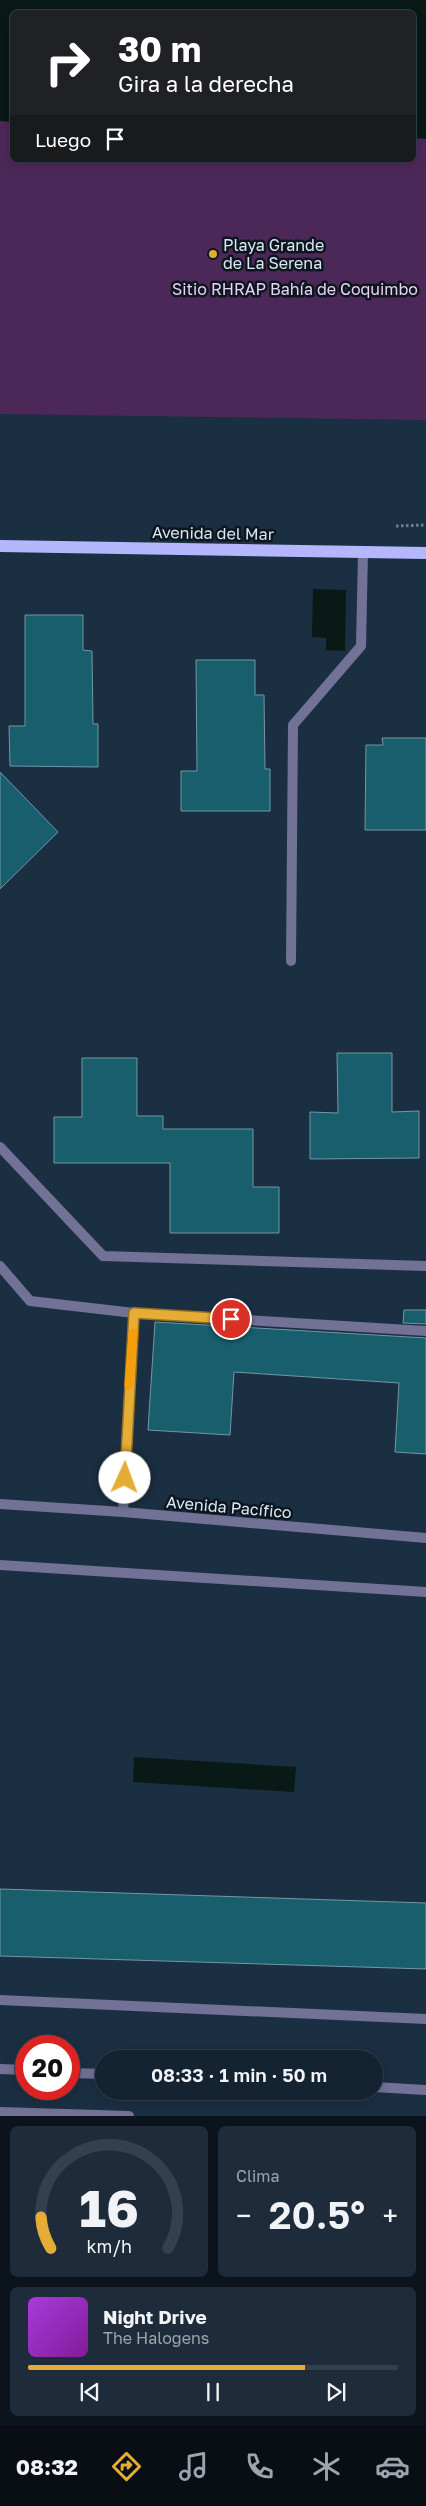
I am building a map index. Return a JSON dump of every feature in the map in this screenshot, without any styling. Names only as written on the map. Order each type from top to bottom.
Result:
[{"type":"main road","name":"Avenida del Mar","points":[[0,546],[426,554]]},
{"type":"street","points":[[291,962],[293,725],[361,646],[363,552]]},
{"type":"street","points":[[0,1147],[103,1256],[426,1266]]},
{"type":"street","points":[[0,1266],[30,1301],[134,1313],[426,1332]]},
{"type":"street","points":[[124,1512],[134,1313]]},
{"type":"street","name":"Avenida Pacífico","points":[[0,1504],[124,1512],[426,1538]]},
{"type":"street","points":[[0,1565],[426,1592]]},
{"type":"street","points":[[0,2000],[426,2019]]},
{"type":"street","points":[[0,2069],[15,2070]]},
{"type":"street","points":[[80,2073],[95,2073]]},
{"type":"street","points":[[383,2088],[426,2090]]},
{"type":"street","points":[[0,2112],[129,2116]]},
{"type":"green space","name":"Sitio RHRAP Bahía de Coquimbo","points":[[0,0],[426,0],[426,420],[0,414]]},
{"type":"shaded area","points":[[0,0],[426,0],[426,139],[416,138],[416,10],[10,10],[10,122],[0,121]]},
{"type":"shaded area","points":[[313,589],[346,590],[345,651],[326,650],[326,638],[312,637]]},
{"type":"shaded area","points":[[134,1757],[296,1767],[294,1792],[133,1782]]},
{"type":"building","points":[[25,615],[83,615],[83,650],[92,651],[93,724],[98,724],[98,767],[10,766],[9,726],[25,726]]},
{"type":"building","points":[[196,660],[255,660],[255,695],[264,695],[265,769],[270,769],[270,811],[181,811],[181,771],[197,771]]},
{"type":"building","points":[[382,738],[426,738],[426,830],[365,830],[366,745],[383,745]]},
{"type":"building","points":[[0,772],[58,832],[0,889]]},
{"type":"building","points":[[337,1053],[392,1053],[392,1112],[419,1111],[419,1158],[310,1159],[310,1112],[338,1113]]},
{"type":"building","points":[[82,1058],[137,1058],[137,1116],[163,1116],[163,1129],[253,1129],[253,1187],[279,1187],[279,1233],[170,1233],[170,1163],[54,1163],[54,1117],[82,1117]]},
{"type":"building","points":[[404,1310],[426,1310],[426,1324],[403,1323]]},
{"type":"building","points":[[155,1322],[426,1338],[426,1454],[395,1452],[399,1383],[234,1372],[230,1435],[148,1430]]},
{"type":"building","points":[[0,1889],[426,1903],[426,1969],[0,1956]]},
{"type":"slow traffic","points":[[129,1385],[133,1333]]},
{"type":"place","name":"Playa Grande de La Serena","points":[[213,254]]},
{"type":"route","points":[[125,1478],[134,1313],[231,1319]]}]
